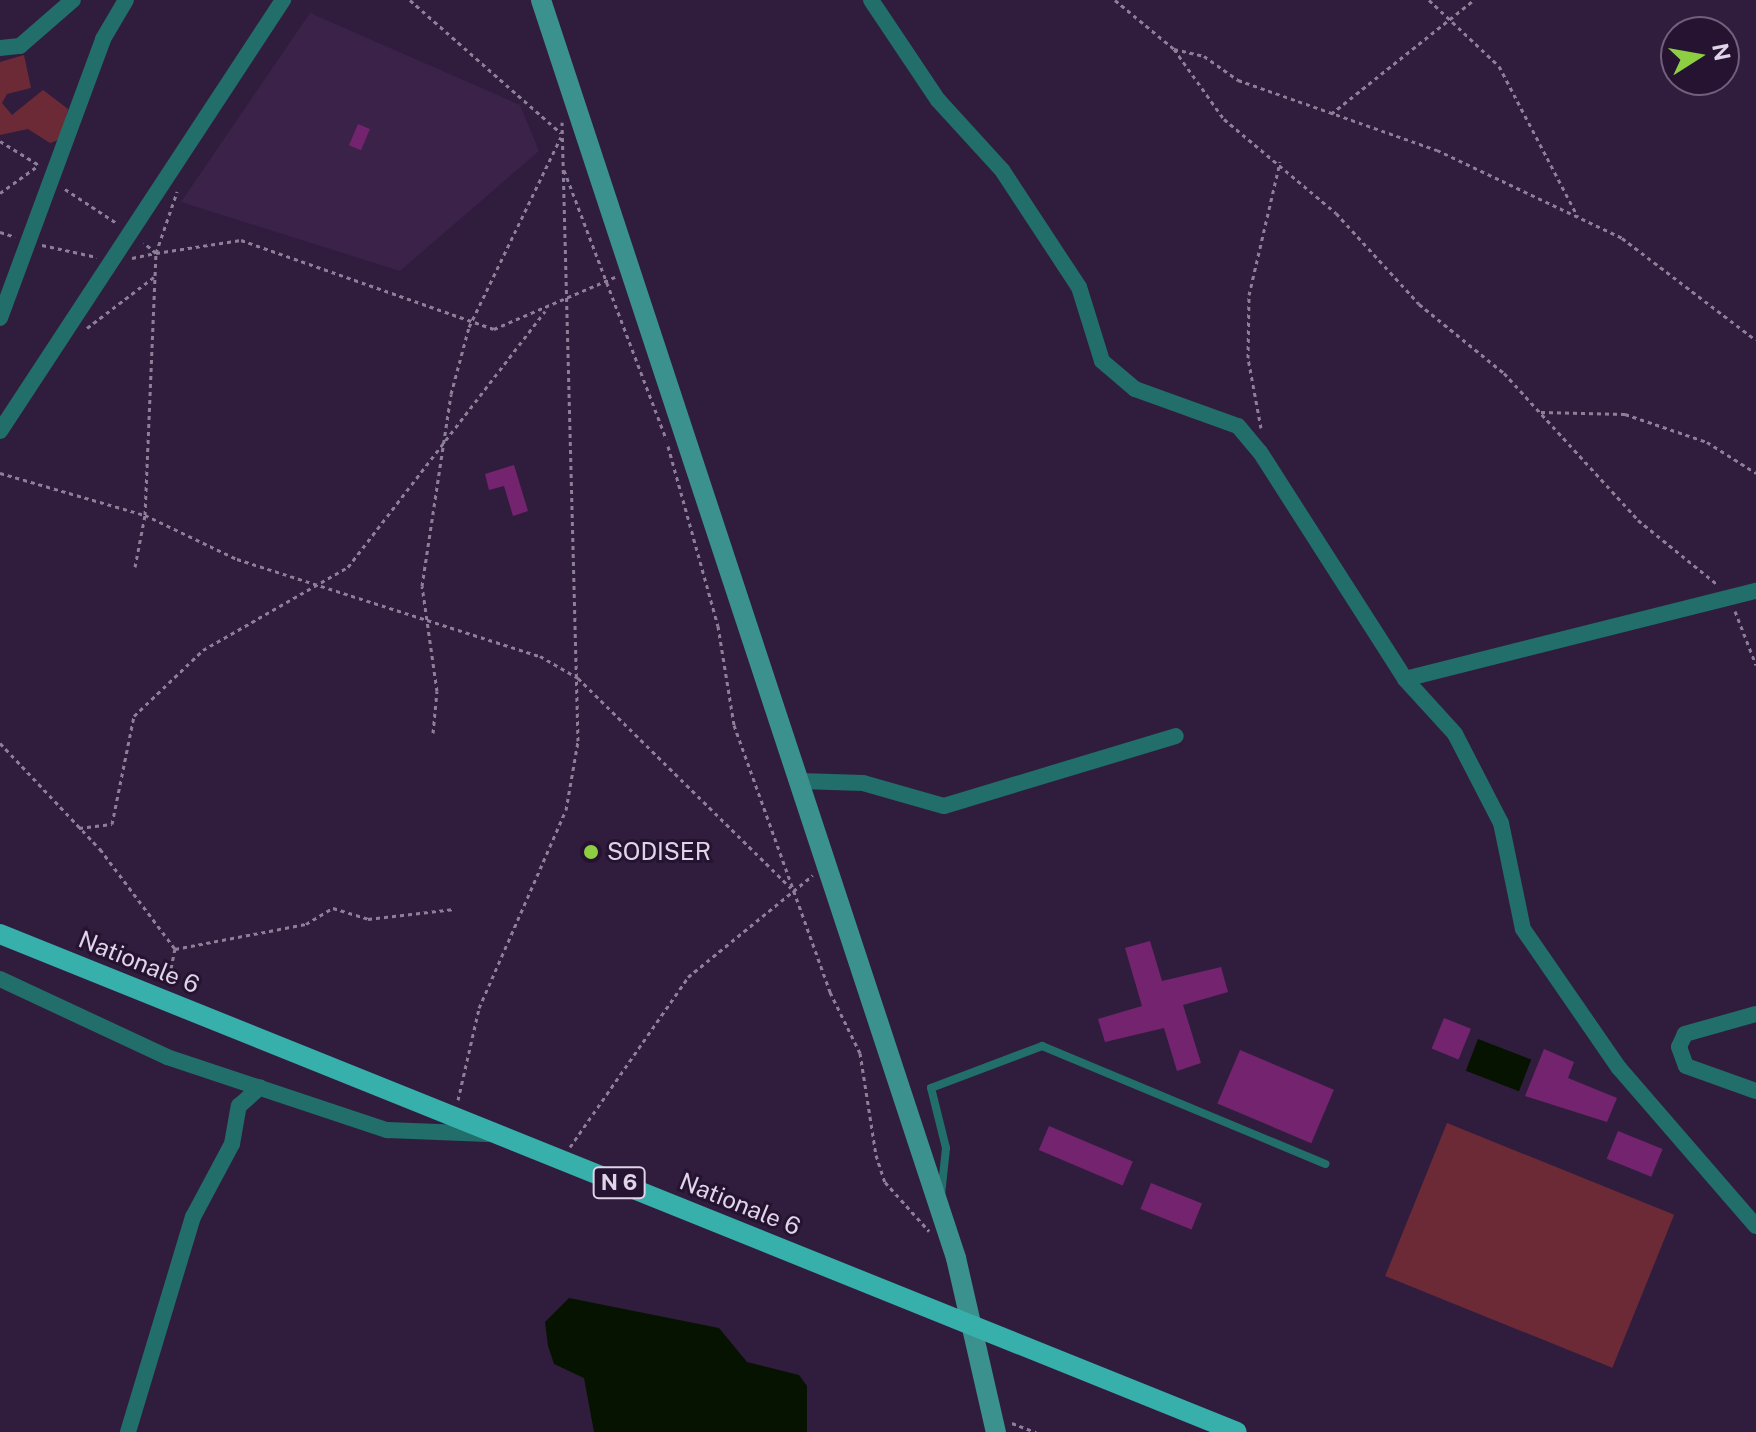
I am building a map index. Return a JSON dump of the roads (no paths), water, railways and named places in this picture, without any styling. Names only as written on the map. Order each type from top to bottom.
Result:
[{"type":"main road","points":[[541,0],[939,1208],[973,1327],[996,1432]]},
{"type":"main road","name":"Nationale 6","points":[[0,934],[1237,1432]]},
{"type":"street","points":[[0,48],[20,46],[73,0]]},
{"type":"street","points":[[0,318],[103,39],[126,0]]},
{"type":"street","points":[[0,431],[133,234],[283,0]]},
{"type":"street","points":[[871,0],[938,100],[1002,170],[1079,287],[1102,361],[1135,389],[1238,426],[1260,452],[1405,679],[1455,734],[1501,823],[1523,929],[1619,1068],[1756,1226]]},
{"type":"street","points":[[1405,679],[1756,591]]},
{"type":"street","points":[[800,781],[863,783],[944,806],[1176,736]]},
{"type":"street","points":[[0,979],[167,1057],[387,1130],[494,1134]]},
{"type":"street","points":[[1756,1014],[1685,1034],[1679,1047],[1686,1066],[1756,1091]]},
{"type":"street","points":[[128,1432],[193,1217],[232,1144],[239,1106],[260,1087]]},
{"type":"lane","points":[[939,1208],[946,1148],[931,1088],[1042,1046],[1325,1164]]},
{"type":"place","name":"SODISER","points":[[591,852]]}]
